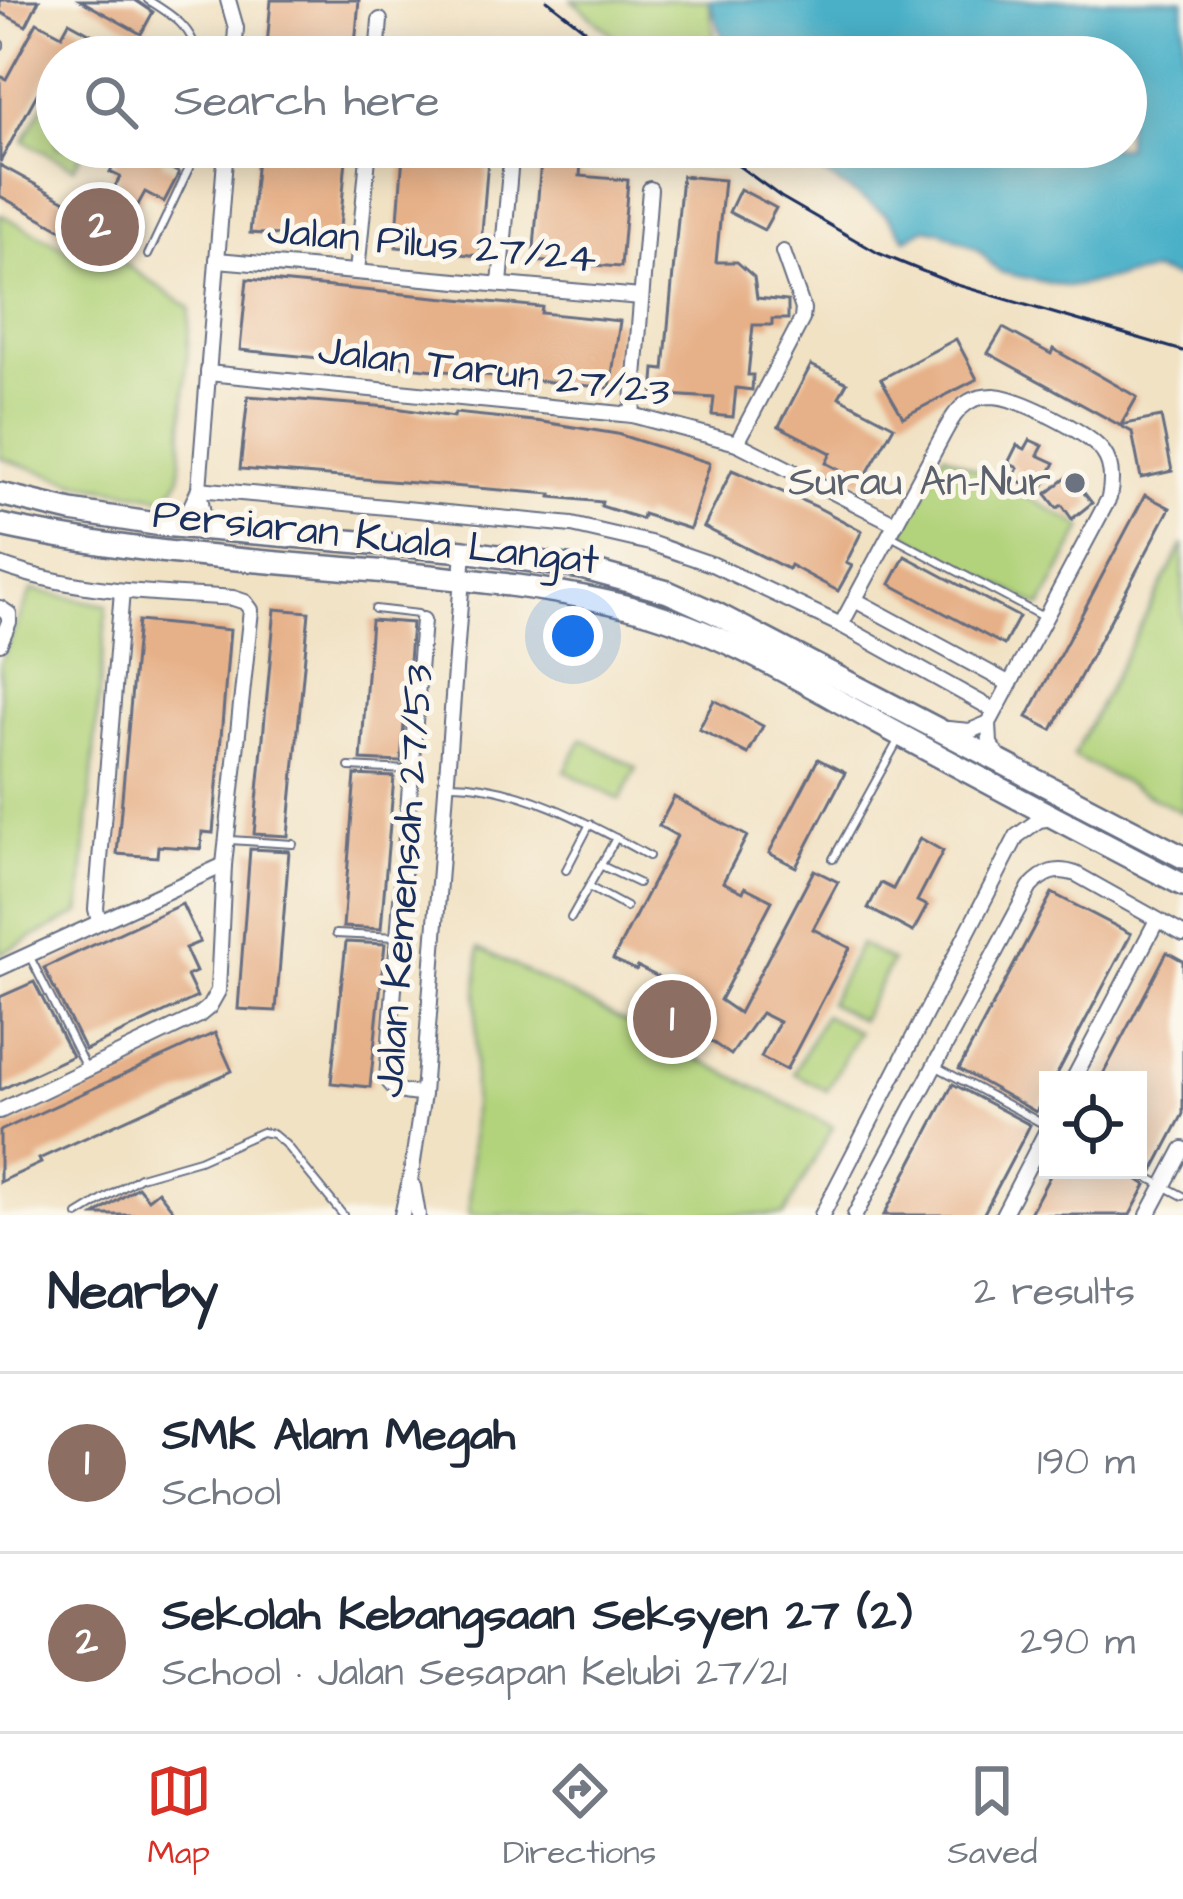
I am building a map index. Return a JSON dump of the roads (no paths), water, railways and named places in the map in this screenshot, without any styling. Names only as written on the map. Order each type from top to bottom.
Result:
[{"type":"main road","name":"Persiaran Kuala Langat","points":[[0,494],[162,525],[464,551],[581,568],[668,592],[1183,857]]},
{"type":"main road","name":"Persiaran Kuala Langat","points":[[0,524],[131,549],[461,579],[595,599],[685,624],[760,659],[1183,885]]},
{"type":"street","points":[[228,0],[235,36]]},
{"type":"street","points":[[379,36],[380,20]]},
{"type":"street","points":[[222,530],[203,514],[199,489],[224,168]]},
{"type":"street","points":[[357,272],[367,168]]},
{"type":"street","points":[[500,284],[510,168]]},
{"type":"street","points":[[632,415],[650,189]]},
{"type":"street","points":[[737,443],[802,319],[803,309],[783,252]]},
{"type":"street","name":"Jalan Pilus 27/24","points":[[217,260],[641,297]]},
{"type":"street","name":"Jalan Tarun 27/23","points":[[208,373],[632,415],[737,443],[893,530]]},
{"type":"street","points":[[841,625],[944,433],[968,402],[981,397],[1022,404],[1076,431],[1103,452],[1112,482],[1109,498],[992,717],[990,744],[1005,765]]},
{"type":"street","points":[[162,525],[188,513],[199,489]]},
{"type":"street","points":[[199,489],[572,525],[650,543],[714,565],[841,625],[992,717]]},
{"type":"street","name":"Jalan Kemensah 27/53","points":[[402,1215],[423,1094],[464,551]]},
{"type":"street","points":[[0,565],[122,592],[233,598],[251,610],[224,865],[218,991],[198,1016],[0,1111]]},
{"type":"street","points":[[99,920],[96,910],[122,592]]},
{"type":"street","points":[[855,600],[1010,683]]},
{"type":"street","points":[[0,608],[9,614],[0,643]]},
{"type":"street","points":[[423,620],[386,1078],[400,1092],[423,1094]]},
{"type":"street","points":[[936,727],[970,731],[992,717]]},
{"type":"street","points":[[1006,792],[1018,817],[1018,836]]},
{"type":"street","points":[[822,1215],[1018,836],[1039,820],[1053,818]]},
{"type":"street","points":[[0,968],[224,865]]},
{"type":"street","points":[[855,1215],[1030,887],[1041,876],[1064,870],[1183,934]]},
{"type":"street","points":[[1078,1071],[1156,920]]},
{"type":"street","points":[[1003,1215],[1039,1145]]},
{"type":"street","points":[[1148,1215],[1183,1149]]},
{"type":"street","points":[[412,1174],[418,1215]]},
{"type":"lane","points":[[148,0],[172,15],[191,36]]},
{"type":"lane","points":[[148,255],[189,168]]},
{"type":"lane","points":[[893,530],[1046,618]]},
{"type":"lane","points":[[375,609],[418,614],[423,620]]},
{"type":"lane","points":[[833,859],[901,736]]},
{"type":"lane","points":[[349,767],[410,770]]},
{"type":"lane","points":[[447,784],[473,784],[532,802],[590,824],[649,856]]},
{"type":"lane","points":[[566,870],[590,824]]},
{"type":"lane","points":[[571,918],[616,838]]},
{"type":"lane","points":[[227,840],[293,844]]},
{"type":"lane","points":[[601,865],[638,883]]},
{"type":"lane","points":[[589,887],[626,908]]},
{"type":"lane","points":[[336,934],[397,937]]},
{"type":"lane","points":[[29,953],[87,1070]]},
{"type":"lane","points":[[934,1065],[1039,1122]]},
{"type":"lane","points":[[78,1215],[140,1177],[199,1160],[262,1132],[285,1144],[343,1215]]},
{"type":"lane","points":[[1147,1177],[1183,1196]]},
{"type":"water","points":[[709,0],[1183,0],[1183,280],[1153,271],[1068,287],[999,272],[978,250],[940,231],[926,228],[906,239],[886,214],[817,168],[1147,168],[1147,36],[722,36]]},
{"type":"tram line","points":[[547,0],[593,36]]},
{"type":"tram line","points":[[742,168],[781,197],[878,253],[954,284],[1183,351]]},
{"type":"place","name":"Sekolah Kebangsaan Seksyen 27 (2)","points":[[100,227]]},
{"type":"place","name":"Surau An-Nur","points":[[1075,483]]},
{"type":"place","name":"SMK Alam Megah","points":[[672,1019]]}]
